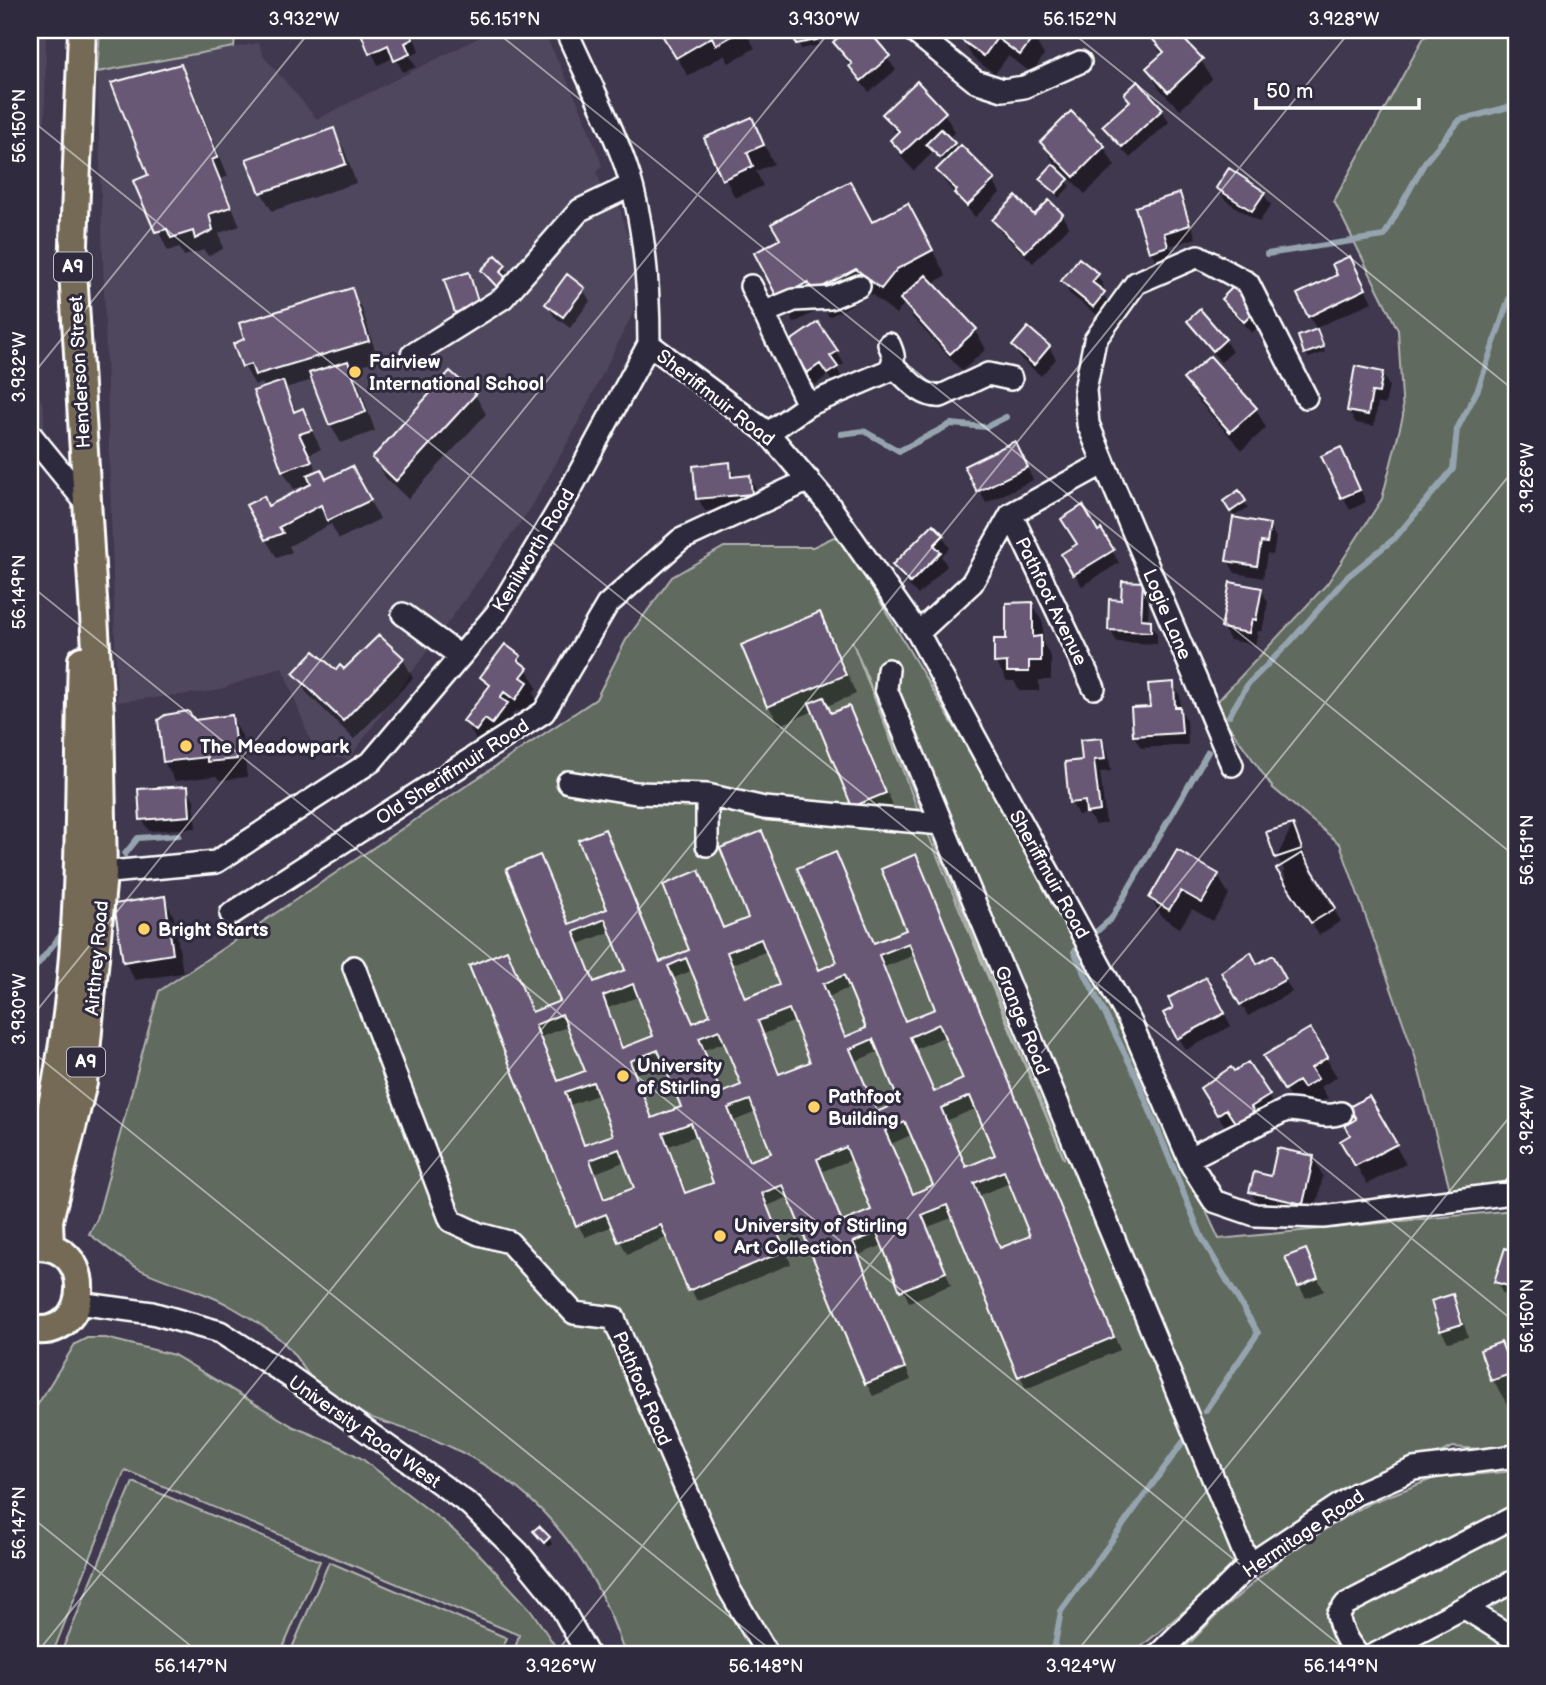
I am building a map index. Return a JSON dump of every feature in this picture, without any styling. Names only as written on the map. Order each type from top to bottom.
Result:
[{"type":"main road","name":"Henderson Street","points":[[82,30],[73,271],[87,504],[79,733],[91,874]]},
{"type":"main road","name":"Airthrey Road","points":[[30,1216],[57,1086],[91,874]]},
{"type":"main road","name":"Airthrey Road","points":[[40,1247],[50,1220],[83,1083],[91,874]]},
{"type":"main road","name":"A9","points":[[40,1247],[68,1258],[77,1271],[81,1286],[78,1303]]},
{"type":"main road","points":[[31,1333],[52,1328],[68,1319],[78,1303]]},
{"type":"street","points":[[566,30],[622,155],[642,233],[649,344]]},
{"type":"street","points":[[912,30],[975,81],[1003,90],[1024,87],[1080,62]]},
{"type":"street","points":[[412,355],[503,298],[580,210],[630,186]]},
{"type":"street","name":"Logie Lane","points":[[1231,765],[1088,424],[1085,390],[1095,340],[1136,283],[1198,256],[1248,283],[1306,397]]},
{"type":"street","points":[[751,286],[808,405]]},
{"type":"street","points":[[764,313],[794,300],[830,298],[859,286]]},
{"type":"street","name":"Sheriffmuir Road","points":[[649,344],[768,433],[809,480],[918,633],[1131,1023],[1189,1158],[1214,1201],[1255,1215],[1323,1217],[1512,1193],[1516,1188]]},
{"type":"street","name":"Kenilworth Road","points":[[91,874],[216,862],[372,761],[497,613],[568,494],[649,344]]},
{"type":"street","points":[[768,433],[808,405],[888,371],[891,355],[924,393],[933,397],[941,396],[988,374],[1011,379]]},
{"type":"street","points":[[30,434],[87,504]]},
{"type":"street","points":[[918,633],[972,583],[1011,514],[1104,463]]},
{"type":"street","name":"Old Sheriffmuir Road","points":[[231,914],[544,712],[607,605],[680,540],[809,480]]},
{"type":"street","name":"Pathfoot Avenue","points":[[1011,514],[1094,688]]},
{"type":"street","points":[[403,614],[460,656]]},
{"type":"street","name":"Grange Road","points":[[888,670],[886,689],[1249,1565]]},
{"type":"street","points":[[568,782],[636,793],[708,795],[764,808],[942,824]]},
{"type":"street","points":[[707,845],[708,795]]},
{"type":"street","name":"Pathfoot Road","points":[[354,967],[451,1221],[479,1234],[509,1242],[574,1313],[614,1318],[729,1589],[768,1655]]},
{"type":"street","points":[[1189,1158],[1286,1110],[1297,1109],[1321,1116],[1341,1113]]},
{"type":"street","name":"University Road West","points":[[78,1303],[152,1313],[220,1332],[289,1376],[470,1505],[518,1552],[558,1601],[588,1655]]},
{"type":"street","name":"Hermitage Road","points":[[1158,1655],[1249,1565],[1356,1494],[1414,1469],[1516,1456]]},
{"type":"street","points":[[1358,1655],[1340,1627],[1338,1615],[1346,1604],[1516,1516]]},
{"type":"street","points":[[1374,1655],[1516,1580]]},
{"type":"street","points":[[1465,1608],[1516,1640]]},
{"type":"shaded area","points":[[30,30],[46,30],[45,121],[30,130]]},
{"type":"shaded area","points":[[100,30],[236,30],[234,47],[97,72]]},
{"type":"shaded area","name":"Fairview International School","points":[[494,30],[543,30],[581,109],[602,165],[597,173],[606,198],[619,204],[630,245],[635,292],[633,313],[574,431],[531,508],[349,759],[316,755],[282,667],[215,691],[117,702],[97,72],[259,43],[263,55],[317,119]]},
{"type":"shaded area","points":[[1442,30],[1516,30],[1516,1172],[1504,1183],[1451,1193],[1415,1056],[1340,844],[1273,788],[1214,705],[1327,584],[1382,499],[1403,416],[1398,330],[1334,201],[1424,37]]},
{"type":"shaded area","points":[[30,370],[44,408],[44,465],[30,468]]},
{"type":"shaded area","name":"University of Stirling","points":[[840,534],[1074,928],[1219,1239],[1516,1208],[1516,1452],[1453,1447],[1292,1522],[1131,1655],[625,1655],[612,1618],[577,1553],[530,1499],[502,1477],[435,1440],[360,1413],[336,1401],[320,1389],[283,1342],[258,1323],[218,1300],[132,1265],[89,1234],[97,1219],[159,991],[596,699],[626,640],[672,577],[724,547],[813,547]],"holes":[[[852,641],[1064,1159],[918,810]]]},
{"type":"shaded area","points":[[87,1338],[106,1338],[174,1355],[294,1427],[361,1458],[449,1526],[483,1558],[531,1610],[561,1655],[513,1655],[519,1635],[125,1470],[52,1655],[30,1655],[30,1417],[75,1344]]},
{"type":"shaded area","points":[[1516,1471],[1516,1655],[1178,1655],[1221,1611],[1297,1545],[1370,1503],[1435,1478]]},
{"type":"shaded area","points":[[133,1482],[320,1561],[280,1655],[60,1655]]},
{"type":"shaded area","points":[[329,1562],[507,1638],[499,1655],[289,1655]]},
{"type":"building","points":[[363,30],[410,30],[413,39],[405,43],[410,54],[394,61],[388,45],[369,54],[361,33]]},
{"type":"building","points":[[659,30],[743,30],[716,45],[712,37],[676,58]]},
{"type":"building","points":[[793,30],[815,30],[817,40],[796,44]]},
{"type":"building","points":[[847,30],[868,30],[890,56],[861,81],[849,66],[852,64],[833,42]]},
{"type":"building","points":[[966,30],[1027,30],[1035,35],[1020,55],[997,38],[984,56],[960,39]]},
{"type":"building","points":[[1150,30],[1175,30],[1203,59],[1168,92],[1146,68],[1164,52],[1147,33]]},
{"type":"building","points":[[181,64],[218,157],[212,160],[231,207],[209,214],[213,230],[195,239],[193,231],[171,238],[167,229],[155,232],[133,181],[148,175],[111,83]]},
{"type":"building","points":[[917,81],[946,112],[902,153],[890,140],[899,131],[882,114]]},
{"type":"building","points":[[1138,81],[1163,109],[1122,147],[1102,126],[1130,101],[1124,94]]},
{"type":"building","points":[[1071,111],[1105,146],[1074,177],[1040,142]]},
{"type":"building","points":[[752,117],[764,145],[747,152],[753,166],[722,180],[704,138]]},
{"type":"building","points":[[334,128],[346,164],[260,193],[246,159]]},
{"type":"building","points":[[941,129],[955,143],[940,158],[926,144]]},
{"type":"building","points":[[961,145],[995,179],[967,206],[954,193],[957,190],[936,170]]},
{"type":"building","points":[[1053,164],[1069,179],[1056,193],[1039,179]]},
{"type":"building","points":[[1229,168],[1265,192],[1252,211],[1216,188]]},
{"type":"building","points":[[850,181],[872,222],[908,203],[933,250],[897,269],[881,289],[856,269],[813,292],[808,282],[778,299],[754,253],[780,239],[771,224]]},
{"type":"building","points":[[1180,193],[1190,225],[1164,233],[1168,246],[1149,252],[1135,207]]},
{"type":"building","points":[[1016,196],[1034,215],[1049,200],[1063,214],[1025,252],[992,220]]},
{"type":"building","points":[[496,255],[506,265],[500,272],[510,282],[501,291],[481,270]]},
{"type":"building","points":[[1350,256],[1366,289],[1308,317],[1297,294],[1337,275],[1332,264]]},
{"type":"building","points":[[1079,258],[1099,274],[1092,282],[1105,292],[1093,307],[1061,281]]},
{"type":"building","points":[[469,272],[479,305],[455,313],[444,280]]},
{"type":"building","points":[[567,274],[585,288],[563,317],[545,304]]},
{"type":"building","points":[[926,275],[977,329],[950,354],[900,299]]},
{"type":"building","points":[[1235,285],[1258,308],[1244,322],[1221,299]]},
{"type":"building","points":[[352,288],[369,341],[255,375],[251,364],[242,367],[233,344],[244,339],[239,323]]},
{"type":"building","points":[[1200,309],[1226,339],[1213,351],[1187,321]]},
{"type":"building","points":[[818,322],[838,351],[830,356],[838,367],[827,374],[820,364],[807,373],[786,344]]},
{"type":"building","points":[[1028,327],[1050,346],[1034,365],[1012,346]]},
{"type":"building","points":[[1317,329],[1324,347],[1304,354],[1298,336]]},
{"type":"building","points":[[1210,356],[1257,408],[1230,432],[1183,379]]},
{"type":"building","points":[[348,361],[366,412],[329,425],[309,373]]},
{"type":"building","points":[[1355,366],[1383,372],[1379,393],[1372,392],[1368,415],[1347,411]]},
{"type":"building","points":[[450,371],[476,394],[396,481],[372,458]]},
{"type":"building","points":[[283,381],[294,412],[303,408],[312,430],[299,434],[312,461],[282,471],[253,391]]},
{"type":"building","points":[[1015,441],[1028,467],[977,492],[964,466]]},
{"type":"building","points":[[1341,447],[1360,490],[1341,498],[1321,456]]},
{"type":"building","points":[[730,462],[731,477],[750,475],[752,494],[696,499],[693,466]]},
{"type":"building","points":[[352,466],[371,500],[327,521],[321,505],[279,527],[283,533],[265,540],[246,505],[264,496],[268,506],[311,484],[307,475],[321,469],[326,479]]},
{"type":"building","points":[[1239,490],[1246,501],[1230,512],[1223,501]]},
{"type":"building","points":[[1083,505],[1098,531],[1101,529],[1114,550],[1073,575],[1061,554],[1077,544],[1061,519]]},
{"type":"building","points":[[1233,517],[1270,524],[1267,543],[1261,542],[1257,566],[1226,561]]},
{"type":"building","points":[[933,524],[944,535],[934,545],[941,552],[910,583],[892,565]]},
{"type":"building","points":[[1122,581],[1143,582],[1141,619],[1151,620],[1151,632],[1108,630],[1109,599],[1121,600]]},
{"type":"building","points":[[1230,582],[1262,588],[1256,620],[1252,619],[1249,633],[1221,628]]},
{"type":"building","points":[[1033,602],[1033,637],[1041,636],[1041,661],[1029,661],[1029,672],[1007,672],[1007,662],[994,663],[994,639],[1006,639],[1006,603]]},
{"type":"building","points":[[820,612],[846,675],[767,707],[741,645]]},
{"type":"building","points":[[379,635],[404,658],[343,721],[293,673],[314,651],[336,670],[340,665],[344,669]]},
{"type":"building","points":[[505,644],[521,656],[518,660],[528,668],[521,677],[528,682],[515,700],[504,692],[500,698],[508,703],[492,724],[485,719],[476,731],[463,721],[490,685],[480,677]]},
{"type":"building","points":[[1174,682],[1175,707],[1180,707],[1182,733],[1133,736],[1131,708],[1150,707],[1148,684]]},
{"type":"building","points":[[824,697],[831,713],[849,706],[886,793],[852,807],[809,703]]},
{"type":"building","points":[[188,711],[195,720],[232,715],[237,759],[207,762],[207,757],[163,762],[158,720],[165,715]]},
{"type":"building","points":[[1102,738],[1105,759],[1094,760],[1100,811],[1086,813],[1085,801],[1069,803],[1065,762],[1082,760],[1080,740]]},
{"type":"building","points":[[188,786],[190,816],[140,820],[138,789]]},
{"type":"building","points":[[1293,824],[1302,849],[1275,858],[1266,832]]},
{"type":"building","points":[[1293,824],[1302,849],[1275,858],[1266,832]]},
{"type":"building","name":"Pathfoot Building","points":[[605,829],[660,962],[689,950],[663,885],[699,870],[723,928],[748,918],[720,848],[762,831],[819,970],[837,962],[797,868],[836,852],[874,943],[906,930],[881,869],[916,854],[1114,1337],[1018,1377],[947,1205],[922,1215],[946,1272],[900,1291],[877,1233],[853,1242],[905,1368],[865,1384],[783,1185],[762,1193],[785,1251],[688,1291],[661,1225],[618,1242],[606,1214],[576,1226],[469,966],[507,950],[532,1012],[560,1001],[506,869],[540,855],[569,924],[607,909],[578,840]],"holes":[[[605,919],[625,970],[594,982],[574,932]],[[761,939],[779,985],[745,998],[727,952]],[[909,943],[935,1009],[905,1021],[879,955]],[[686,958],[710,1015],[693,1023],[668,966]],[[844,975],[866,1028],[845,1037],[823,984]],[[633,984],[653,1036],[622,1048],[603,996]],[[789,1009],[810,1062],[779,1074],[758,1021]],[[562,1014],[585,1071],[558,1081],[535,1025]],[[939,1024],[963,1079],[934,1092],[910,1037]],[[719,1030],[741,1085],[721,1093],[699,1038]],[[873,1039],[899,1102],[877,1112],[850,1049]],[[658,1050],[681,1107],[652,1118],[630,1061]],[[593,1082],[613,1135],[584,1145],[565,1092]],[[970,1096],[995,1155],[966,1167],[941,1108]],[[750,1100],[771,1153],[749,1161],[728,1108]],[[905,1122],[933,1185],[913,1194],[885,1131]],[[691,1123],[713,1183],[685,1193],[663,1133]],[[846,1147],[871,1210],[842,1222],[817,1159]],[[619,1149],[634,1188],[604,1199],[590,1160]],[[1004,1171],[1030,1236],[1000,1248],[974,1183]]]},
{"type":"building","points":[[1177,850],[1219,874],[1202,903],[1181,891],[1169,910],[1149,898]]},
{"type":"building","points":[[1302,853],[1336,908],[1311,923],[1276,869]]},
{"type":"building","points":[[1302,853],[1336,908],[1311,923],[1276,869]]},
{"type":"building","name":"Bright Starts","points":[[165,896],[173,954],[123,962],[114,904]]},
{"type":"building","points":[[1251,952],[1257,964],[1273,955],[1286,979],[1240,1005],[1221,972]]},
{"type":"building","points":[[1206,977],[1225,1013],[1177,1039],[1163,1013],[1173,1008],[1168,998]]},
{"type":"building","points":[[1310,1028],[1328,1057],[1311,1068],[1318,1079],[1303,1088],[1298,1081],[1284,1090],[1263,1056]]},
{"type":"building","points":[[1248,1062],[1270,1095],[1251,1107],[1254,1112],[1236,1124],[1226,1109],[1217,1115],[1200,1088],[1231,1067],[1234,1071]]},
{"type":"building","points":[[1369,1096],[1397,1144],[1355,1166],[1340,1141],[1350,1135],[1345,1126],[1356,1119],[1349,1107]]},
{"type":"building","points":[[1277,1148],[1314,1156],[1303,1204],[1249,1192],[1254,1172],[1271,1176]]},
{"type":"building","points":[[1505,1248],[1516,1252],[1516,1275],[1512,1287],[1494,1282]]},
{"type":"building","points":[[1306,1249],[1318,1278],[1298,1287],[1285,1257]]},
{"type":"building","points":[[1453,1294],[1462,1324],[1440,1331],[1431,1301]]},
{"type":"building","points":[[1501,1342],[1513,1373],[1491,1381],[1480,1350]]},
{"type":"building","points":[[539,1526],[550,1537],[544,1543],[533,1531]]},
{"type":"waterway","points":[[1267,254],[1384,236],[1425,162],[1460,120],[1516,105]]},
{"type":"waterway","points":[[1229,716],[1248,684],[1291,641],[1347,577],[1395,538],[1453,469],[1457,429],[1478,389],[1510,296],[1516,286]]},
{"type":"waterway","points":[[841,434],[864,431],[899,451],[951,424],[986,427],[1006,417]]},
{"type":"waterway","points":[[1096,932],[1111,919],[1208,752]]},
{"type":"waterway","points":[[125,854],[138,838],[179,835]]},
{"type":"waterway","points":[[30,974],[65,930]]},
{"type":"waterway","points":[[1076,949],[1074,952],[1135,1074],[1202,1238],[1258,1333],[1205,1411]]},
{"type":"waterway","points":[[1053,1655],[1061,1611],[1183,1442]]},
{"type":"place","name":"Fairview International School","points":[[355,372]]},
{"type":"place","name":"The Meadowpark","points":[[186,746]]},
{"type":"place","name":"Bright Starts","points":[[144,929]]},
{"type":"place","name":"University of Stirling","points":[[623,1076]]},
{"type":"place","name":"Pathfoot Building","points":[[814,1107]]},
{"type":"place","name":"University of Stirling Art Collection","points":[[720,1236]]}]
